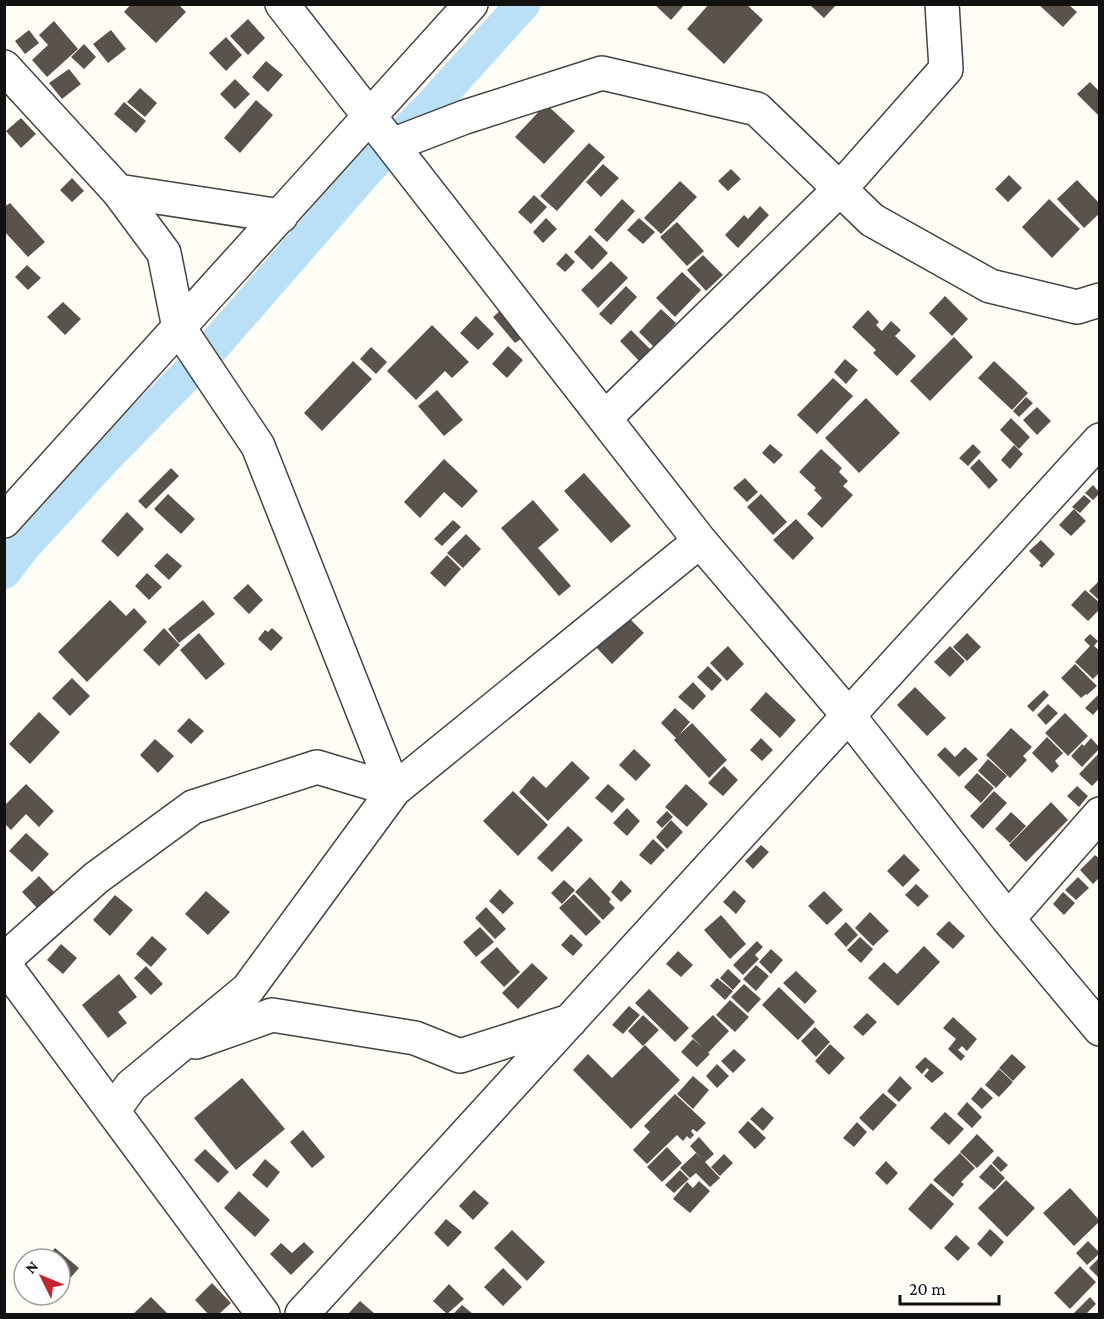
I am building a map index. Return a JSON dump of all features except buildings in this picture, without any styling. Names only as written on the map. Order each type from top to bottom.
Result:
[{"type":"street","points":[[282,4],[700,541],[848,715],[1008,919],[1100,1029]]},
{"type":"street","points":[[4,521],[471,4]]},
{"type":"street","points":[[605,418],[840,189],[946,69],[942,4]]},
{"type":"street","points":[[4,67],[118,190],[164,253],[179,328],[258,446],[394,790]]},
{"type":"street","points":[[392,145],[465,117],[602,73],[757,109],[872,220],[990,285],[1077,307],[1100,300]]},
{"type":"street","points":[[118,190],[281,216]]},
{"type":"street","points":[[302,1314],[1100,440]]},
{"type":"street","points":[[113,1112],[131,1086],[248,989],[394,790],[700,541]]},
{"type":"street","points":[[263,1314],[4,962],[96,878],[193,807],[317,767],[394,790]]},
{"type":"street","points":[[1008,919],[1100,814]]},
{"type":"street","points":[[175,1050],[272,1015],[415,1038],[460,1056],[571,1020]]},
{"type":"waterway","points":[[4,572],[23,547],[105,458],[203,358],[367,170],[430,107],[523,4]]}]
